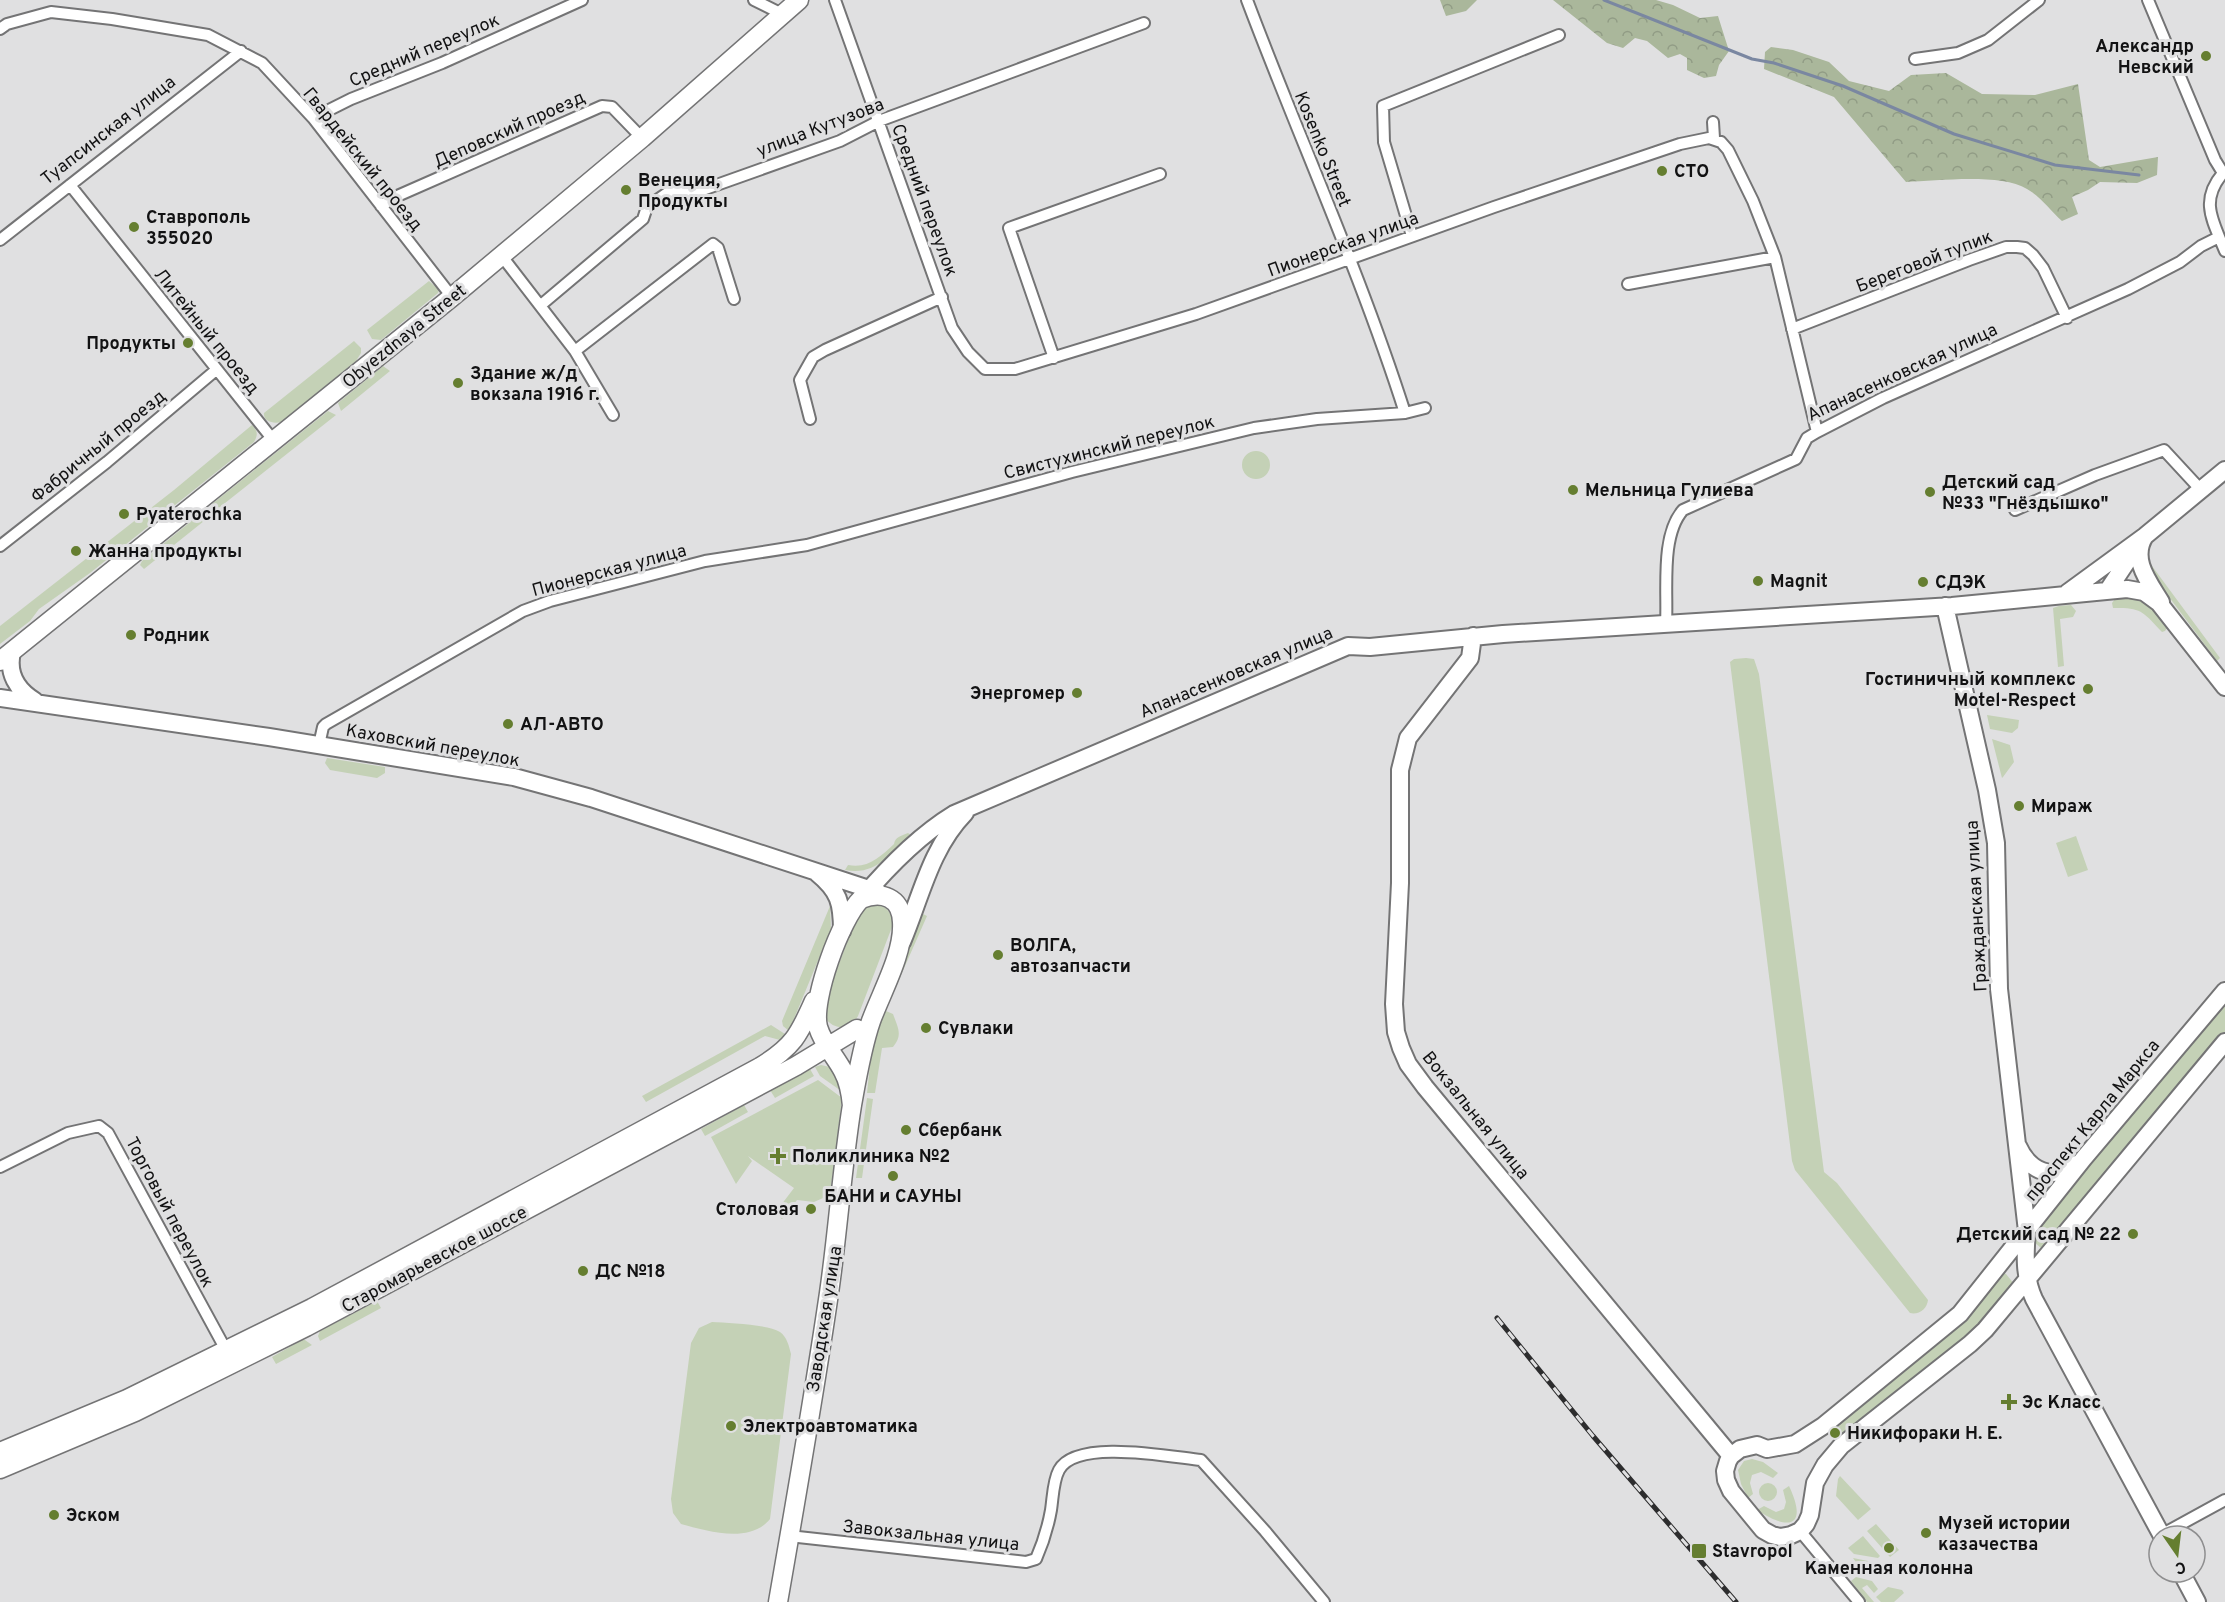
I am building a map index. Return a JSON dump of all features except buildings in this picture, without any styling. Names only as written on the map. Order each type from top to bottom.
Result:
[{"type":"main road","name":"Obyezdnaya Street","points":[[6,656],[452,297],[642,138],[799,0]]},
{"type":"main road","points":[[2066,594],[2144,538],[2225,470]]},
{"type":"main road","points":[[2107,590],[2144,538]]},
{"type":"main road","points":[[2144,538],[2139,552],[2139,561],[2166,611],[2223,681]]},
{"type":"main road","points":[[2107,590],[2104,584],[2106,572],[2121,553]]},
{"type":"main road","name":"Апанасенковская улица","points":[[978,804],[1348,646],[1370,647],[1473,636],[1945,606],[2127,589],[2144,592],[2166,611]]},
{"type":"main road","name":"Гражданская улица","points":[[1945,606],[1982,769],[1996,843],[1999,989],[2027,1231],[2025,1253],[2027,1279],[2034,1299],[2155,1524]]},
{"type":"main road","name":"Вокзальная улица","points":[[1473,636],[1470,658],[1408,738],[1400,770],[1400,884],[1394,1004],[1396,1032],[1401,1048],[1408,1064],[1425,1087],[1731,1456]]},
{"type":"main road","points":[[6,656],[10,660],[13,678],[23,693],[38,703]]},
{"type":"main road","name":"Каховский переулок","points":[[0,698],[319,745],[514,777],[591,798],[812,869]]},
{"type":"main road","points":[[852,1106],[850,1087],[819,1029],[817,1012],[820,988],[847,918],[893,864],[940,822],[978,804]]},
{"type":"main road","points":[[852,1106],[870,1024],[939,847],[954,825],[978,804]]},
{"type":"main road","points":[[839,878],[872,874],[893,864]]},
{"type":"main road","points":[[812,869],[839,878],[866,894],[881,894],[897,903],[903,924],[900,947]]},
{"type":"main road","points":[[812,869],[826,880],[838,896],[842,931]]},
{"type":"main road","name":"Старомарьевское шоссе","points":[[0,1452],[127,1399],[334,1296],[760,1067],[781,1054],[794,1041],[820,988]]},
{"type":"main road","name":"проспект Карла Маркса","points":[[1731,1456],[1748,1446],[1758,1445],[1767,1449],[1795,1443],[1823,1426],[1960,1314],[2084,1158],[2225,991]]},
{"type":"main road","name":"Старомарьевское шоссе","points":[[0,1469],[135,1412],[319,1320],[808,1060],[857,1029],[866,1021],[879,999]]},
{"type":"main road","points":[[817,1012],[826,1028],[832,1031],[848,1033],[857,1029]]},
{"type":"main road","points":[[1731,1456],[1725,1471],[1726,1480],[1731,1491],[1763,1530],[1780,1537],[1800,1531],[1810,1515],[1815,1483],[1841,1446],[1985,1330],[2225,1042]]},
{"type":"main road","points":[[808,1060],[828,1059],[844,1072]]},
{"type":"main road","name":"Заводская улица","points":[[778,1602],[829,1293],[852,1106]]},
{"type":"main road","name":"Гражданская улица","points":[[2016,1137],[2024,1158],[2043,1173],[2063,1172],[2084,1158]]},
{"type":"main road","points":[[2187,1584],[2197,1602]]},
{"type":"street","name":"Средний переулок","points":[[313,118],[351,99],[442,63],[582,0]]},
{"type":"street","points":[[754,0],[784,15]]},
{"type":"street","name":"Средний переулок","points":[[835,0],[952,328],[968,352],[985,369]]},
{"type":"street","name":"Kosenko Street","points":[[1246,0],[1350,258],[1382,342],[1405,413]]},
{"type":"street","points":[[1915,59],[1958,53],[1988,40],[2039,0]]},
{"type":"street","points":[[2148,0],[2215,160],[2224,172],[2212,185],[2209,206],[2225,251]]},
{"type":"street","name":"Гвардейский проезд","points":[[0,30],[7,24],[51,12],[112,19],[208,35],[262,63],[313,118],[452,297]]},
{"type":"street","name":"улица Кутузова","points":[[541,305],[644,219],[646,207],[670,191],[694,193],[840,141],[879,121],[1144,23]]},
{"type":"street","points":[[1412,236],[1384,142],[1383,106],[1559,34]]},
{"type":"street","name":"Туапсинская улица","points":[[0,240],[241,51]]},
{"type":"street","name":"Деповский проезд","points":[[381,206],[395,197],[602,106],[612,106],[642,138]]},
{"type":"street","points":[[1713,122],[1711,138],[1728,150],[1753,201],[1775,257],[1816,432]]},
{"type":"street","name":"Пионерская улица","points":[[985,369],[1016,369],[1196,314],[1412,236],[1680,144],[1711,138]]},
{"type":"street","points":[[1054,358],[1009,228],[1160,174]]},
{"type":"street","name":"Литейный проезд","points":[[69,185],[274,441]]},
{"type":"street","name":"Апанасенковская улица","points":[[1666,625],[1668,548],[1677,517],[1683,510],[1796,459],[1807,438],[1816,432],[1883,398],[2067,318],[2180,262],[2200,246],[2219,237]]},
{"type":"street","points":[[575,351],[713,244],[718,249],[734,299]]},
{"type":"street","name":"Береговой тупик","points":[[1792,329],[2006,247],[2025,248],[2038,261],[2067,318]]},
{"type":"street","points":[[501,255],[575,351],[613,415]]},
{"type":"street","points":[[1628,284],[1775,257]]},
{"type":"street","points":[[810,419],[800,380],[813,357],[942,297]]},
{"type":"street","name":"Фабричный проезд","points":[[0,546],[107,462],[216,370]]},
{"type":"street","name":"Свистухинский переулок","points":[[807,545],[1072,472],[1254,428],[1317,419],[1405,413],[1425,408]]},
{"type":"street","points":[[2015,510],[2095,475],[2164,450],[2201,490]]},
{"type":"street","name":"Пионерская улица","points":[[319,745],[323,728],[327,724],[524,611],[550,601],[705,561],[807,545]]},
{"type":"street","name":"Торговый переулок","points":[[0,1167],[75,1130],[99,1126],[108,1133],[226,1350]]},
{"type":"street","name":"Завокзальная улица","points":[[789,1536],[1026,1562],[1036,1559],[1048,1521],[1059,1469],[1070,1459],[1084,1453],[1124,1452],[1201,1461],[1258,1523],[1324,1602]]},
{"type":"street","points":[[2181,1524],[2225,1500]]},
{"type":"street","points":[[1800,1531],[1859,1602]]},
{"type":"green space","points":[[1440,0],[1477,0],[1466,11],[1446,16]]},
{"type":"green space","points":[[1553,0],[1656,0],[1673,5],[1700,18],[1718,16],[1729,51],[1719,65],[1716,76],[1704,78],[1687,70],[1687,58],[1680,54],[1668,58],[1647,41],[1635,38],[1623,48],[1607,43]]},
{"type":"green space","points":[[1771,47],[1793,50],[1829,62],[1849,81],[1889,91],[1911,75],[1946,73],[1982,94],[2035,95],[2078,84],[2089,160],[2100,167],[2158,157],[2157,175],[2137,183],[2100,182],[2072,197],[2078,214],[2062,221],[2036,196],[2015,184],[1985,179],[1906,182],[1834,97],[1764,69],[1765,52]]},
{"type":"green space","points":[[429,281],[439,290],[438,293],[381,340],[372,339],[367,330]]},
{"type":"green space","points":[[354,341],[361,348],[356,361],[281,422],[272,422],[265,418],[264,413]]},
{"type":"green space","points":[[383,366],[390,371],[341,411],[338,403]]},
{"type":"green space","points":[[328,411],[336,415],[215,511],[212,504]]},
{"type":"green space","points":[[252,425],[257,433],[254,442],[90,573],[39,609],[30,621],[0,644],[0,626],[174,490]]},
{"type":"green space","points":[[1256,451],[1266,455],[1270,465],[1266,475],[1256,479],[1246,475],[1242,465],[1246,455]]},
{"type":"green space","points":[[200,518],[204,521],[144,569],[140,565],[194,519]]},
{"type":"green space","points":[[2147,557],[2220,658],[2217,661],[2151,573]]},
{"type":"green space","points":[[2121,596],[2149,600],[2169,625],[2165,631],[2162,632],[2141,612],[2113,608],[2112,603]]},
{"type":"green space","points":[[2071,605],[2076,611],[2073,617],[2060,619],[2064,666],[2058,667],[2053,608]]},
{"type":"green space","points":[[1734,659],[1754,659],[1759,674],[1824,1172],[1837,1183],[1928,1300],[1924,1309],[1916,1313],[1910,1313],[1795,1170],[1792,1161],[1730,662]]},
{"type":"green space","points":[[1987,715],[2019,720],[2018,728],[2012,733],[1990,729]]},
{"type":"green space","points":[[1992,739],[2010,745],[2014,762],[2002,778]]},
{"type":"green space","points":[[327,758],[385,767],[385,773],[377,778],[330,770],[325,763]]},
{"type":"green space","points":[[908,833],[911,835],[874,867],[856,871],[845,870],[848,865],[868,864],[884,853],[897,838]]},
{"type":"green space","points":[[2076,836],[2088,870],[2068,877],[2056,843]]},
{"type":"green space","points":[[878,904],[890,912],[892,927],[858,1016],[851,1024],[838,1027],[825,1018],[824,1003],[858,914],[868,905]]},
{"type":"green space","points":[[830,906],[831,929],[789,1031],[783,1026],[782,1021]]},
{"type":"green space","points":[[923,914],[927,916],[894,991],[890,989]]},
{"type":"green space","points":[[2225,1002],[2225,1034],[2049,1246],[2041,1248],[2033,1241],[2033,1234]]},
{"type":"green space","points":[[886,1011],[893,1014],[899,1031],[898,1039],[893,1047],[882,1048],[875,1093],[867,1093],[873,1036],[882,1013]]},
{"type":"green space","points":[[771,1025],[785,1034],[780,1040],[765,1036],[646,1102],[642,1096]]},
{"type":"green space","points":[[821,1065],[834,1068],[844,1093],[820,1076],[815,1067]]},
{"type":"green space","points":[[810,1069],[814,1076],[775,1098],[770,1090]]},
{"type":"green space","points":[[818,1080],[842,1098],[830,1195],[814,1202],[797,1200],[782,1219],[775,1213],[794,1188],[748,1156],[752,1161],[736,1184],[711,1137]]},
{"type":"green space","points":[[867,1098],[873,1099],[862,1178],[856,1178]]},
{"type":"green space","points":[[744,1105],[748,1112],[705,1136],[701,1129]]},
{"type":"green space","points":[[2002,1272],[2015,1285],[1981,1327],[1843,1438],[1832,1425]]},
{"type":"green space","points":[[377,1301],[381,1308],[320,1341],[318,1336],[320,1331]]},
{"type":"green space","name":"Электроавтоматика","points":[[712,1322],[747,1324],[774,1329],[784,1336],[791,1354],[770,1519],[762,1527],[740,1533],[728,1534],[681,1524],[673,1513],[671,1499],[691,1343],[699,1328]]},
{"type":"green space","points":[[302,1340],[312,1345],[276,1364],[272,1357]]},
{"type":"green space","points":[[1752,1459],[1763,1462],[1778,1473],[1773,1478],[1761,1472],[1752,1475],[1750,1483],[1753,1494],[1748,1498],[1741,1484],[1738,1470],[1744,1461]]},
{"type":"green space","points":[[1840,1476],[1871,1509],[1858,1520],[1836,1496]]},
{"type":"green space","points":[[1764,1483],[1772,1483],[1777,1488],[1775,1499],[1764,1501],[1759,1496],[1759,1488]]},
{"type":"green space","points":[[1789,1486],[1797,1510],[1793,1521],[1787,1523],[1779,1521],[1757,1510],[1764,1506],[1776,1512],[1784,1509],[1786,1502],[1783,1490]]},
{"type":"green space","points":[[1876,1524],[1899,1550],[1890,1557],[1867,1531]]},
{"type":"green space","points":[[1863,1536],[1880,1556],[1878,1558],[1854,1554],[1848,1548]]},
{"type":"green space","points":[[1853,1558],[1878,1563],[1881,1566],[1877,1575],[1860,1573],[1861,1569]]},
{"type":"green space","points":[[1856,1577],[1872,1581],[1878,1589],[1874,1593],[1867,1585],[1862,1588],[1874,1602],[1867,1602],[1851,1581]]},
{"type":"green space","points":[[1888,1587],[1902,1590],[1904,1593],[1894,1602],[1881,1602],[1876,1597]]},
{"type":"waterway","points":[[1604,0],[1752,59],[1774,63],[1843,86],[1954,134],[2055,165],[2139,175]]},
{"type":"railway","points":[[1497,1318],[1593,1436],[1736,1602]]},
{"type":"place","name":"Александр Невский","points":[[2206,56]]},
{"type":"place","name":"СТО","points":[[1662,171]]},
{"type":"place","name":"Венеция, Продукты","points":[[626,190]]},
{"type":"place","name":"Ставрополь 355020","points":[[134,227]]},
{"type":"place","name":"Продукты","points":[[188,343]]},
{"type":"place","name":"Здание ж/д вокзала 1916 г.","points":[[458,383]]},
{"type":"place","name":"Мельница Гулиева","points":[[1573,490]]},
{"type":"place","name":"Детский сад №33 \"Гнёздышко\"","points":[[1930,492]]},
{"type":"place","name":"Pyaterochka","points":[[124,514]]},
{"type":"place","name":"Жанна продукты","points":[[76,551]]},
{"type":"place","name":"Magnit","points":[[1758,581]]},
{"type":"place","name":"СДЭК","points":[[1923,582]]},
{"type":"place","name":"Родник","points":[[131,635]]},
{"type":"place","name":"Гостиничный комплекс Motel-Respect","points":[[2088,689]]},
{"type":"place","name":"Энергомер","points":[[1077,693]]},
{"type":"place","name":"АЛ-АВТО","points":[[508,724]]},
{"type":"place","name":"Мираж","points":[[2019,806]]},
{"type":"place","name":"ВОЛГА, автозапчасти","points":[[998,955]]},
{"type":"place","name":"Сувлаки","points":[[926,1028]]},
{"type":"place","name":"Сбербанк","points":[[906,1130]]},
{"type":"place","name":"Поликлиника №2","points":[[778,1156]]},
{"type":"place","name":"БАНИ и САУНЫ","points":[[893,1176]]},
{"type":"place","name":"Столовая","points":[[811,1209]]},
{"type":"place","name":"Детский сад № 22","points":[[2133,1234]]},
{"type":"place","name":"ДС №18","points":[[583,1271]]},
{"type":"place","name":"Эс Класс","points":[[2009,1402]]},
{"type":"place","name":"Электроавтоматика","points":[[731,1426]]},
{"type":"place","name":"Никифораки Н. Е.","points":[[1835,1433]]},
{"type":"place","name":"Эском","points":[[54,1515]]},
{"type":"place","name":"Музей истории казачества","points":[[1926,1533]]},
{"type":"place","name":"Каменная колонна","points":[[1889,1548]]},
{"type":"place","name":"Stavropol","points":[[1699,1551]]}]
